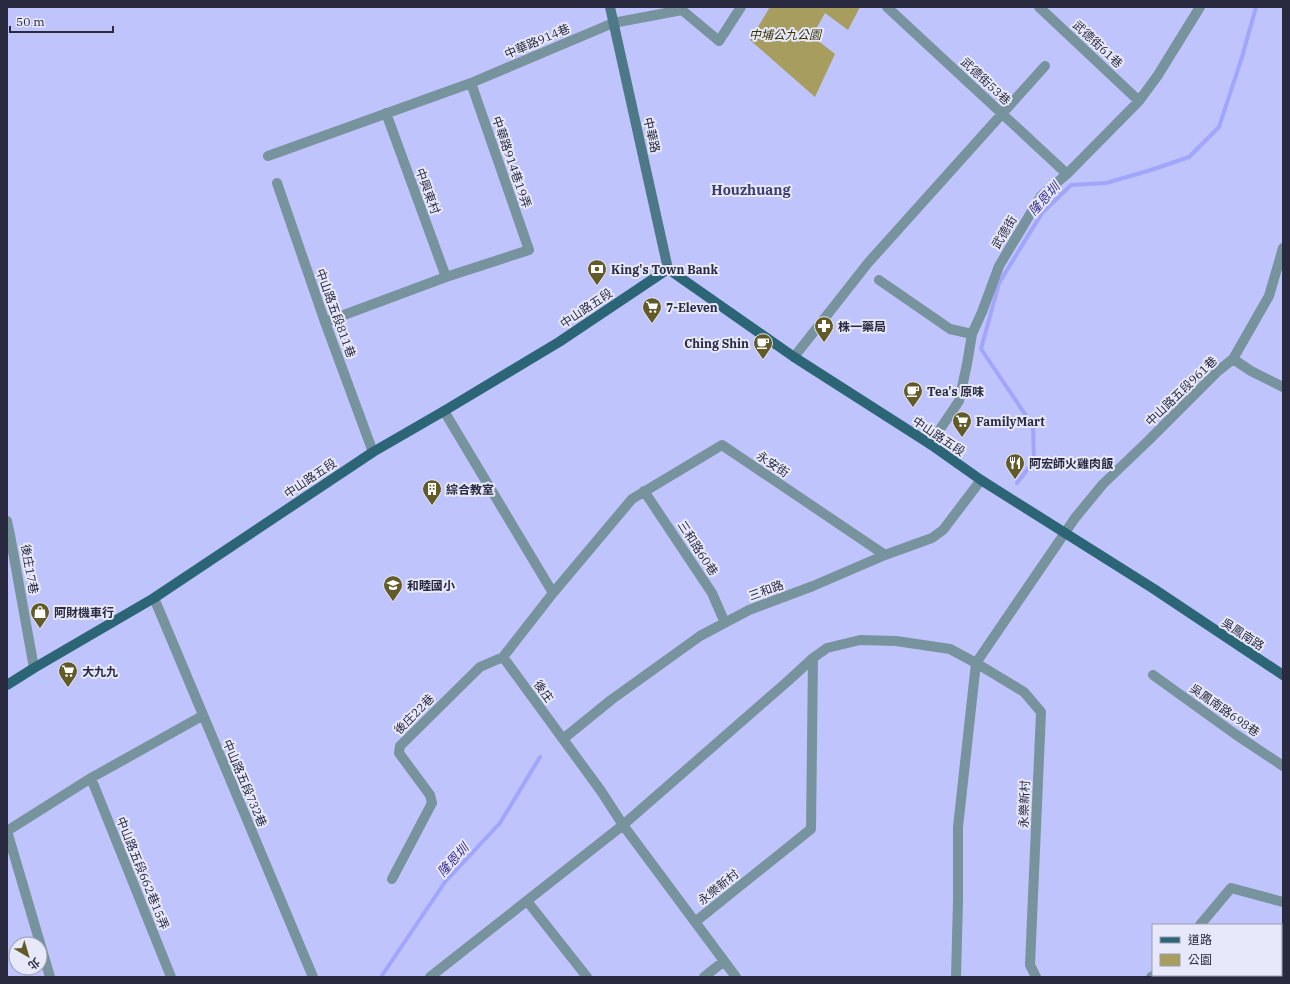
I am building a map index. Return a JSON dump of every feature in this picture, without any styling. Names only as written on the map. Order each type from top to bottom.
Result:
[{"type":"main road","name":"中華路","points":[[610,7],[668,269]]},
{"type":"main road","name":"中山路五段","points":[[7,685],[154,598],[373,452],[559,342],[668,269],[794,358],[930,444],[981,480],[1154,589],[1189,614]]},
{"type":"main road","name":"吳鳳南路","points":[[1189,614],[1283,675]]},
{"type":"street","points":[[683,8],[719,41],[741,7]]},
{"type":"street","name":"武德街61巷","points":[[1039,7],[1139,101]]},
{"type":"street","name":"武德街","points":[[930,444],[959,401],[972,334],[999,266],[1041,196],[1067,174],[1139,101],[1158,75],[1200,7]]},
{"type":"street","name":"中華路914巷","points":[[471,83],[613,22],[683,8]]},
{"type":"street","name":"武德街53巷","points":[[892,9],[1067,174]]},
{"type":"street","points":[[794,358],[868,263],[1045,66]]},
{"type":"street","points":[[268,156],[471,83]]},
{"type":"street","name":"中華路914巷19弄","points":[[446,277],[529,250],[471,83]]},
{"type":"street","name":"中興東村","points":[[386,114],[446,277]]},
{"type":"street","name":"中山路五段811巷","points":[[277,183],[325,322],[373,452]]},
{"type":"street","name":"中山路五段961巷","points":[[1064,532],[1104,484],[1218,371],[1234,359],[1269,296],[1283,248]]},
{"type":"street","points":[[325,322],[446,277]]},
{"type":"street","points":[[879,280],[950,329],[972,334]]},
{"type":"street","points":[[1234,359],[1251,371],[1283,387]]},
{"type":"street","points":[[444,411],[553,594]]},
{"type":"street","name":"永安街","points":[[644,491],[722,445],[885,555]]},
{"type":"street","name":"三和路","points":[[563,739],[611,700],[700,636],[749,610],[813,586],[885,555],[932,538],[943,530],[981,480]]},
{"type":"street","name":"後庄22巷","points":[[392,879],[432,804],[430,795],[399,753],[400,746],[480,667],[503,657],[632,499],[644,491]]},
{"type":"street","name":"三和路60巷","points":[[644,491],[712,593],[725,623]]},
{"type":"street","name":"後庄17巷","points":[[7,521],[34,668]]},
{"type":"street","points":[[956,977],[958,827],[976,663],[1064,532]]},
{"type":"street","name":"中山路五段732巷","points":[[154,598],[202,716],[314,977]]},
{"type":"street","name":"永樂新村","points":[[434,976],[623,825],[788,681],[812,658],[827,648],[860,640],[896,641],[950,649],[1024,692],[1041,712],[1030,965],[1036,977]]},
{"type":"street","name":"後庄","points":[[503,657],[563,739]]},
{"type":"street","name":"永樂新村","points":[[695,922],[811,829],[812,658]]},
{"type":"street","name":"吳鳳南路698巷","points":[[1153,676],[1234,734],[1283,766]]},
{"type":"street","points":[[50,977],[7,831],[91,778],[202,716]]},
{"type":"street","name":"永樂新村","points":[[563,739],[601,791],[623,825],[736,977]]},
{"type":"street","name":"中山路五段662巷15弄","points":[[91,778],[171,977]]},
{"type":"street","points":[[1201,924],[1231,888],[1283,902]]},
{"type":"street","points":[[527,901],[587,977]]},
{"type":"street","points":[[704,977],[724,961]]},
{"type":"green space","name":"中埔公九公園","points":[[770,7],[860,7],[848,30],[825,13],[812,36],[835,54],[815,97],[750,40]]},
{"type":"waterway","name":"隆恩圳","points":[[1017,483],[1034,461],[1033,426],[981,349],[999,283],[1042,213],[1071,185],[1106,183],[1189,157],[1219,127],[1242,57],[1256,7]]},
{"type":"waterway","name":"隆恩圳","points":[[381,977],[445,882],[500,823],[540,757]]},
{"type":"place","name":"King's Town Bank","points":[[597,286]]},
{"type":"place","name":"7-Eleven","points":[[652,324]]},
{"type":"place","name":"株一藥局","points":[[824,343]]},
{"type":"place","name":"Ching Shin","points":[[763,360]]},
{"type":"place","name":"Tea's 原味","points":[[913,408]]},
{"type":"place","name":"FamilyMart","points":[[962,438]]},
{"type":"place","name":"阿宏師火雞肉飯","points":[[1015,480]]},
{"type":"place","name":"綜合教室","points":[[432,506]]},
{"type":"place","name":"和睦國小","points":[[393,602]]},
{"type":"place","name":"阿財機車行","points":[[40,629]]},
{"type":"place","name":"大九九","points":[[68,688]]},
{"type":"district","name":"Houzhuang","points":[[751,190]]}]
